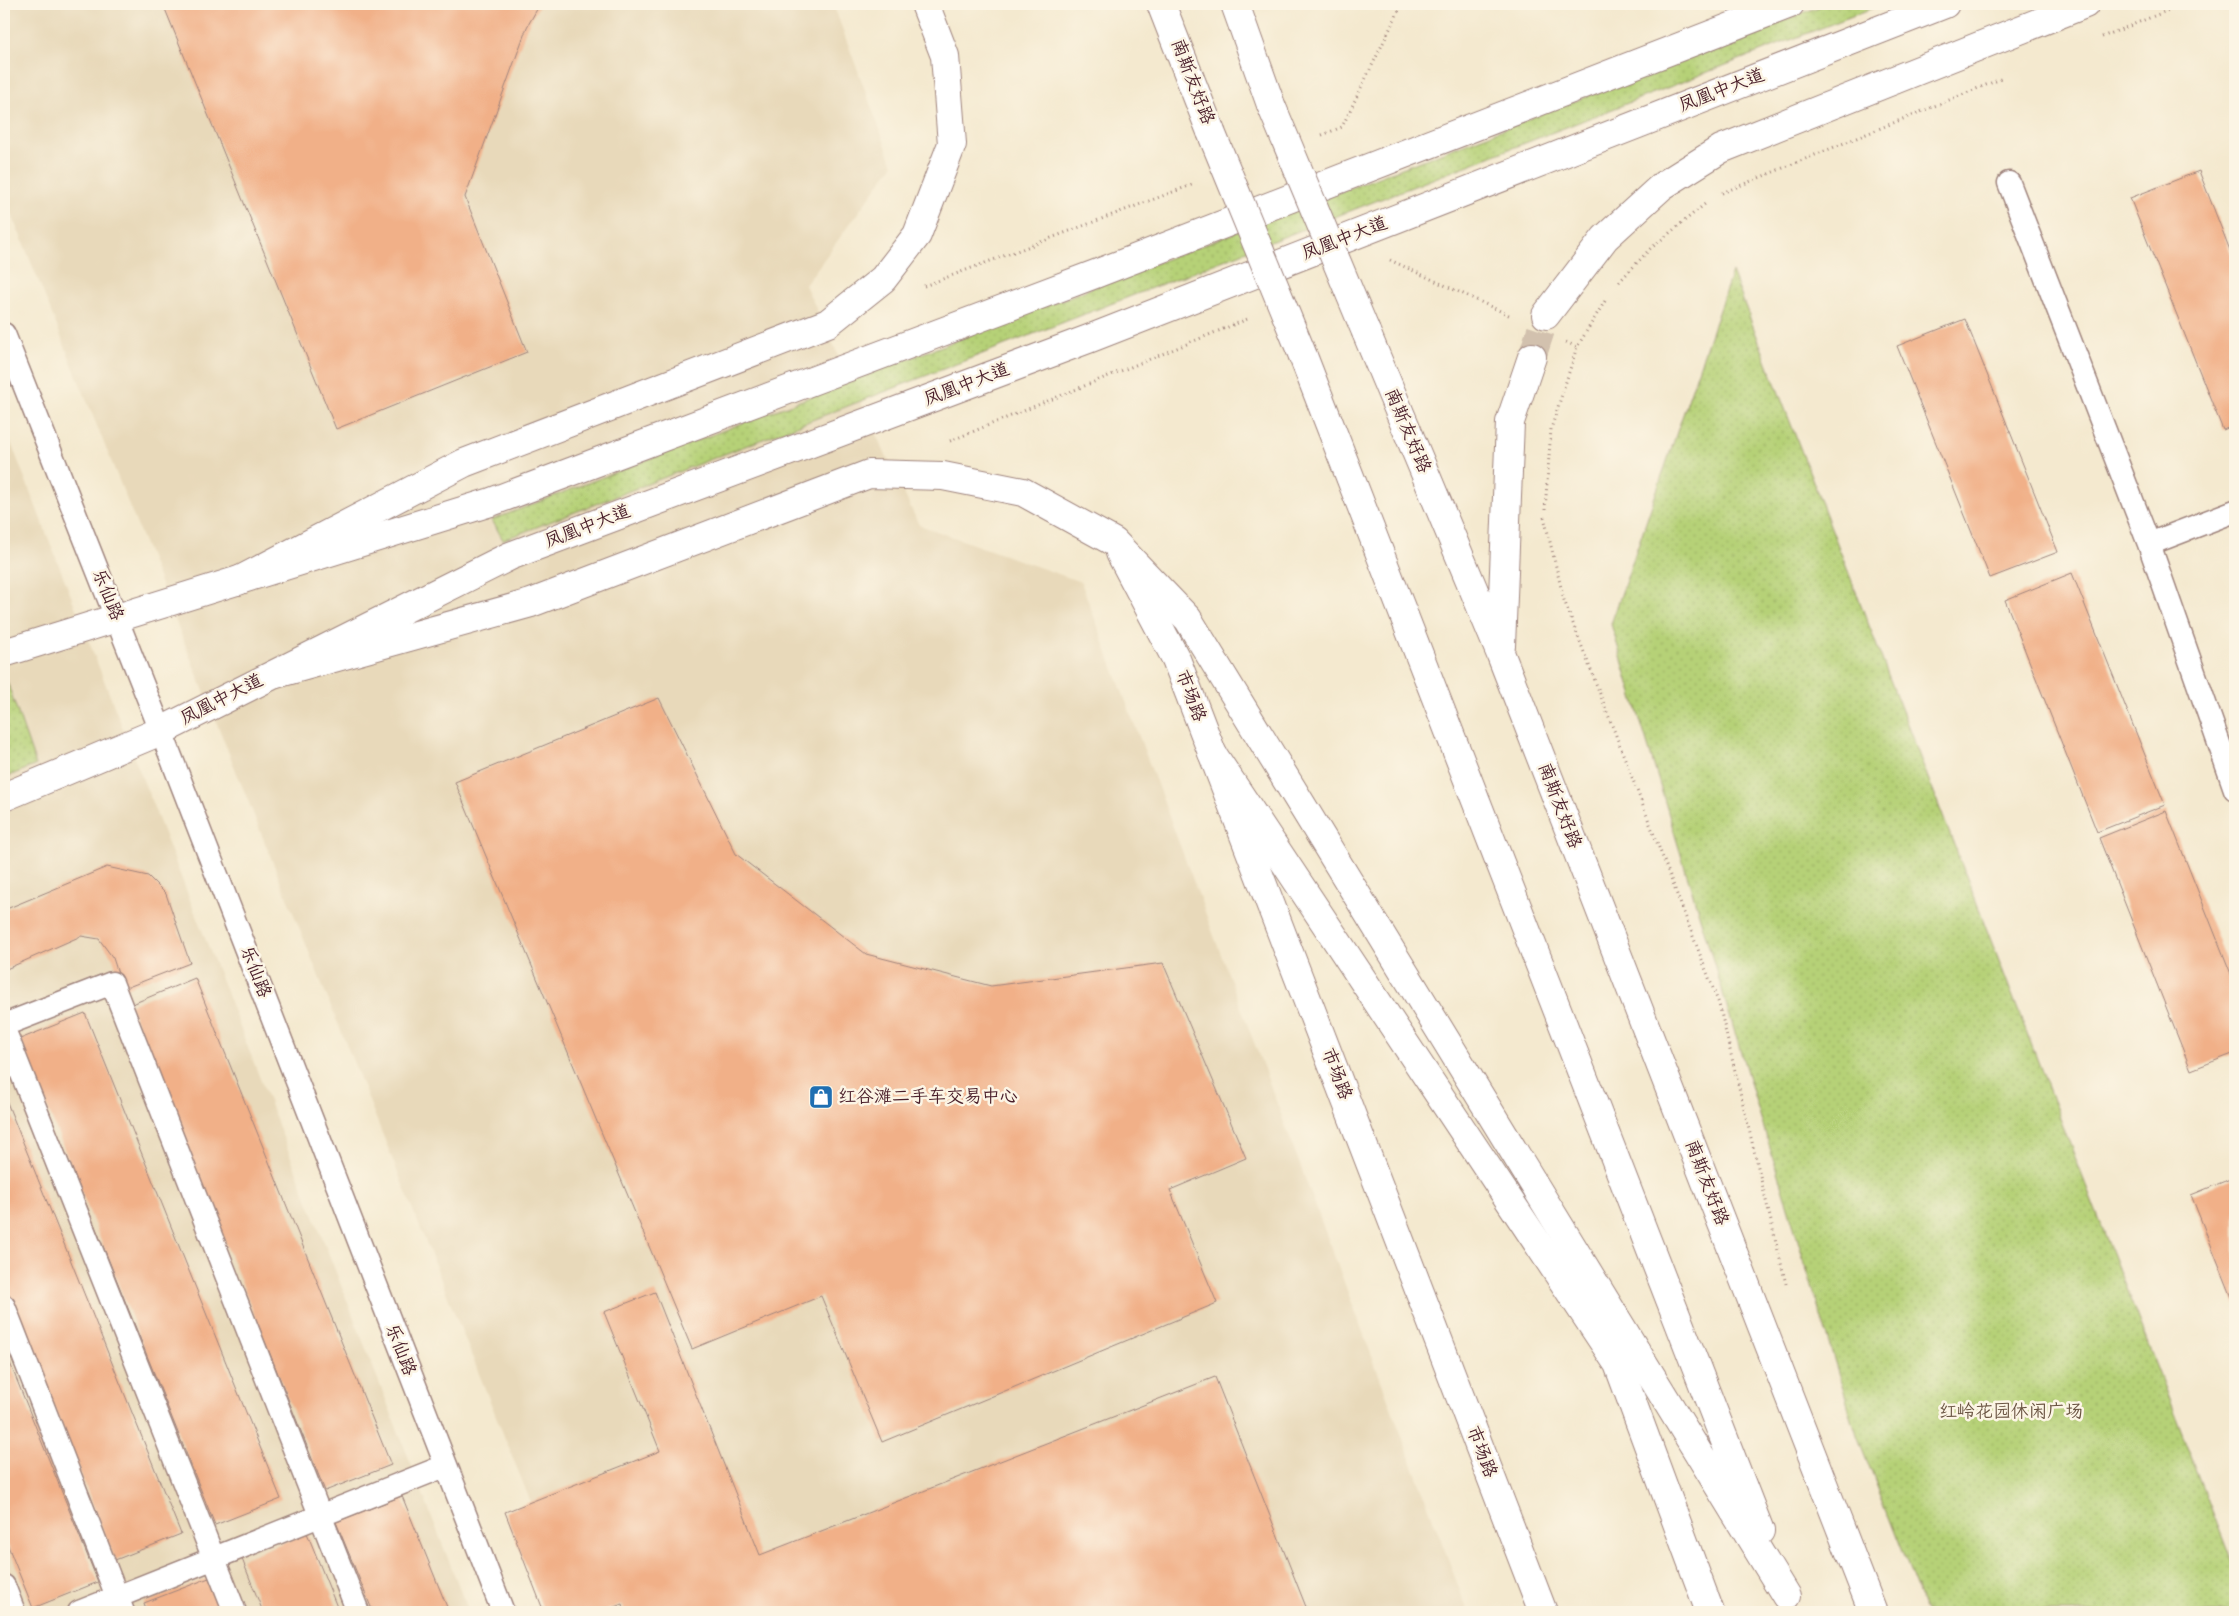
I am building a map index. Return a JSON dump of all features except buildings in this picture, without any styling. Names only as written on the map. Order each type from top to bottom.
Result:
[{"type":"main road","points":[[238,581],[464,463],[828,323],[883,280],[917,235],[952,144],[946,56],[925,4]]},
{"type":"main road","name":"南斯友好路","points":[[1161,4],[1211,132],[1303,356],[1789,1604]]},
{"type":"main road","name":"南斯友好路","points":[[1235,4],[1271,105],[1501,655],[1873,1612]]},
{"type":"main road","points":[[4,653],[491,502],[1098,273],[1790,4]]},
{"type":"main road","name":"凤凰中大道","points":[[4,797],[161,731],[510,556],[1091,338],[1945,4]]},
{"type":"main road","points":[[1546,315],[1604,238],[1662,186],[1721,149],[2085,4]]},
{"type":"main road","points":[[1501,655],[1510,422],[1532,357]]},
{"type":"main road","points":[[276,674],[531,603],[869,474],[943,476],[1023,492],[1114,542],[1188,619],[1789,1604]]},
{"type":"main road","name":"市场路","points":[[1114,542],[1176,659],[1544,1612]]},
{"type":"main road","points":[[1212,753],[1618,1364],[1710,1612]]},
{"type":"lane","points":[[2009,183],[2149,544],[2235,789]]},
{"type":"lane","name":"乐仙路","points":[[4,334],[117,618],[503,1612]]},
{"type":"lane","points":[[2149,544],[2235,511]]},
{"type":"lane","points":[[4,1025],[112,983],[358,1612]]},
{"type":"lane","points":[[4,1029],[235,1612]]},
{"type":"lane","points":[[4,1306],[120,1605]]},
{"type":"lane","points":[[79,1612],[120,1605],[214,1559],[445,1466]]},
{"type":"lane","points":[[4,1586],[14,1612]]},
{"type":"path","points":[[1314,138],[1342,127],[1402,4]]},
{"type":"path","points":[[2101,38],[2184,4]]},
{"type":"path","points":[[1714,196],[2009,75]]},
{"type":"path","points":[[922,287],[1202,180]]},
{"type":"path","points":[[1617,284],[1650,249],[1707,202]]},
{"type":"path","points":[[1381,264],[1390,260],[1514,318]]},
{"type":"path","points":[[1606,300],[1577,348],[1551,429],[1544,519],[1564,600],[1719,1004],[1787,1288]]},
{"type":"path","points":[[942,444],[1253,316]]},
{"type":"path","points":[[1559,339],[1577,348]]},
{"type":"shaded area","name":"红谷滩二手车交易中心","points":[[4,4],[833,4],[893,165],[805,285],[919,525],[1081,582],[1468,1612],[575,1612],[4,195]]},
{"type":"shaded area","points":[[4,425],[469,1612],[4,1612]]},
{"type":"green space","points":[[1826,4],[1883,4],[503,540],[492,520]]},
{"type":"green space","name":"红岭花园休闲广场","points":[[1732,272],[2235,1570],[2235,1612],[1926,1612],[1857,1435],[1611,624]]},
{"type":"green space","points":[[4,673],[36,765],[4,778]]},
{"type":"tunnel","points":[[1532,357],[1546,315]]},
{"type":"place","name":"红谷滩二手车交易中心","points":[[821,1097]]}]
